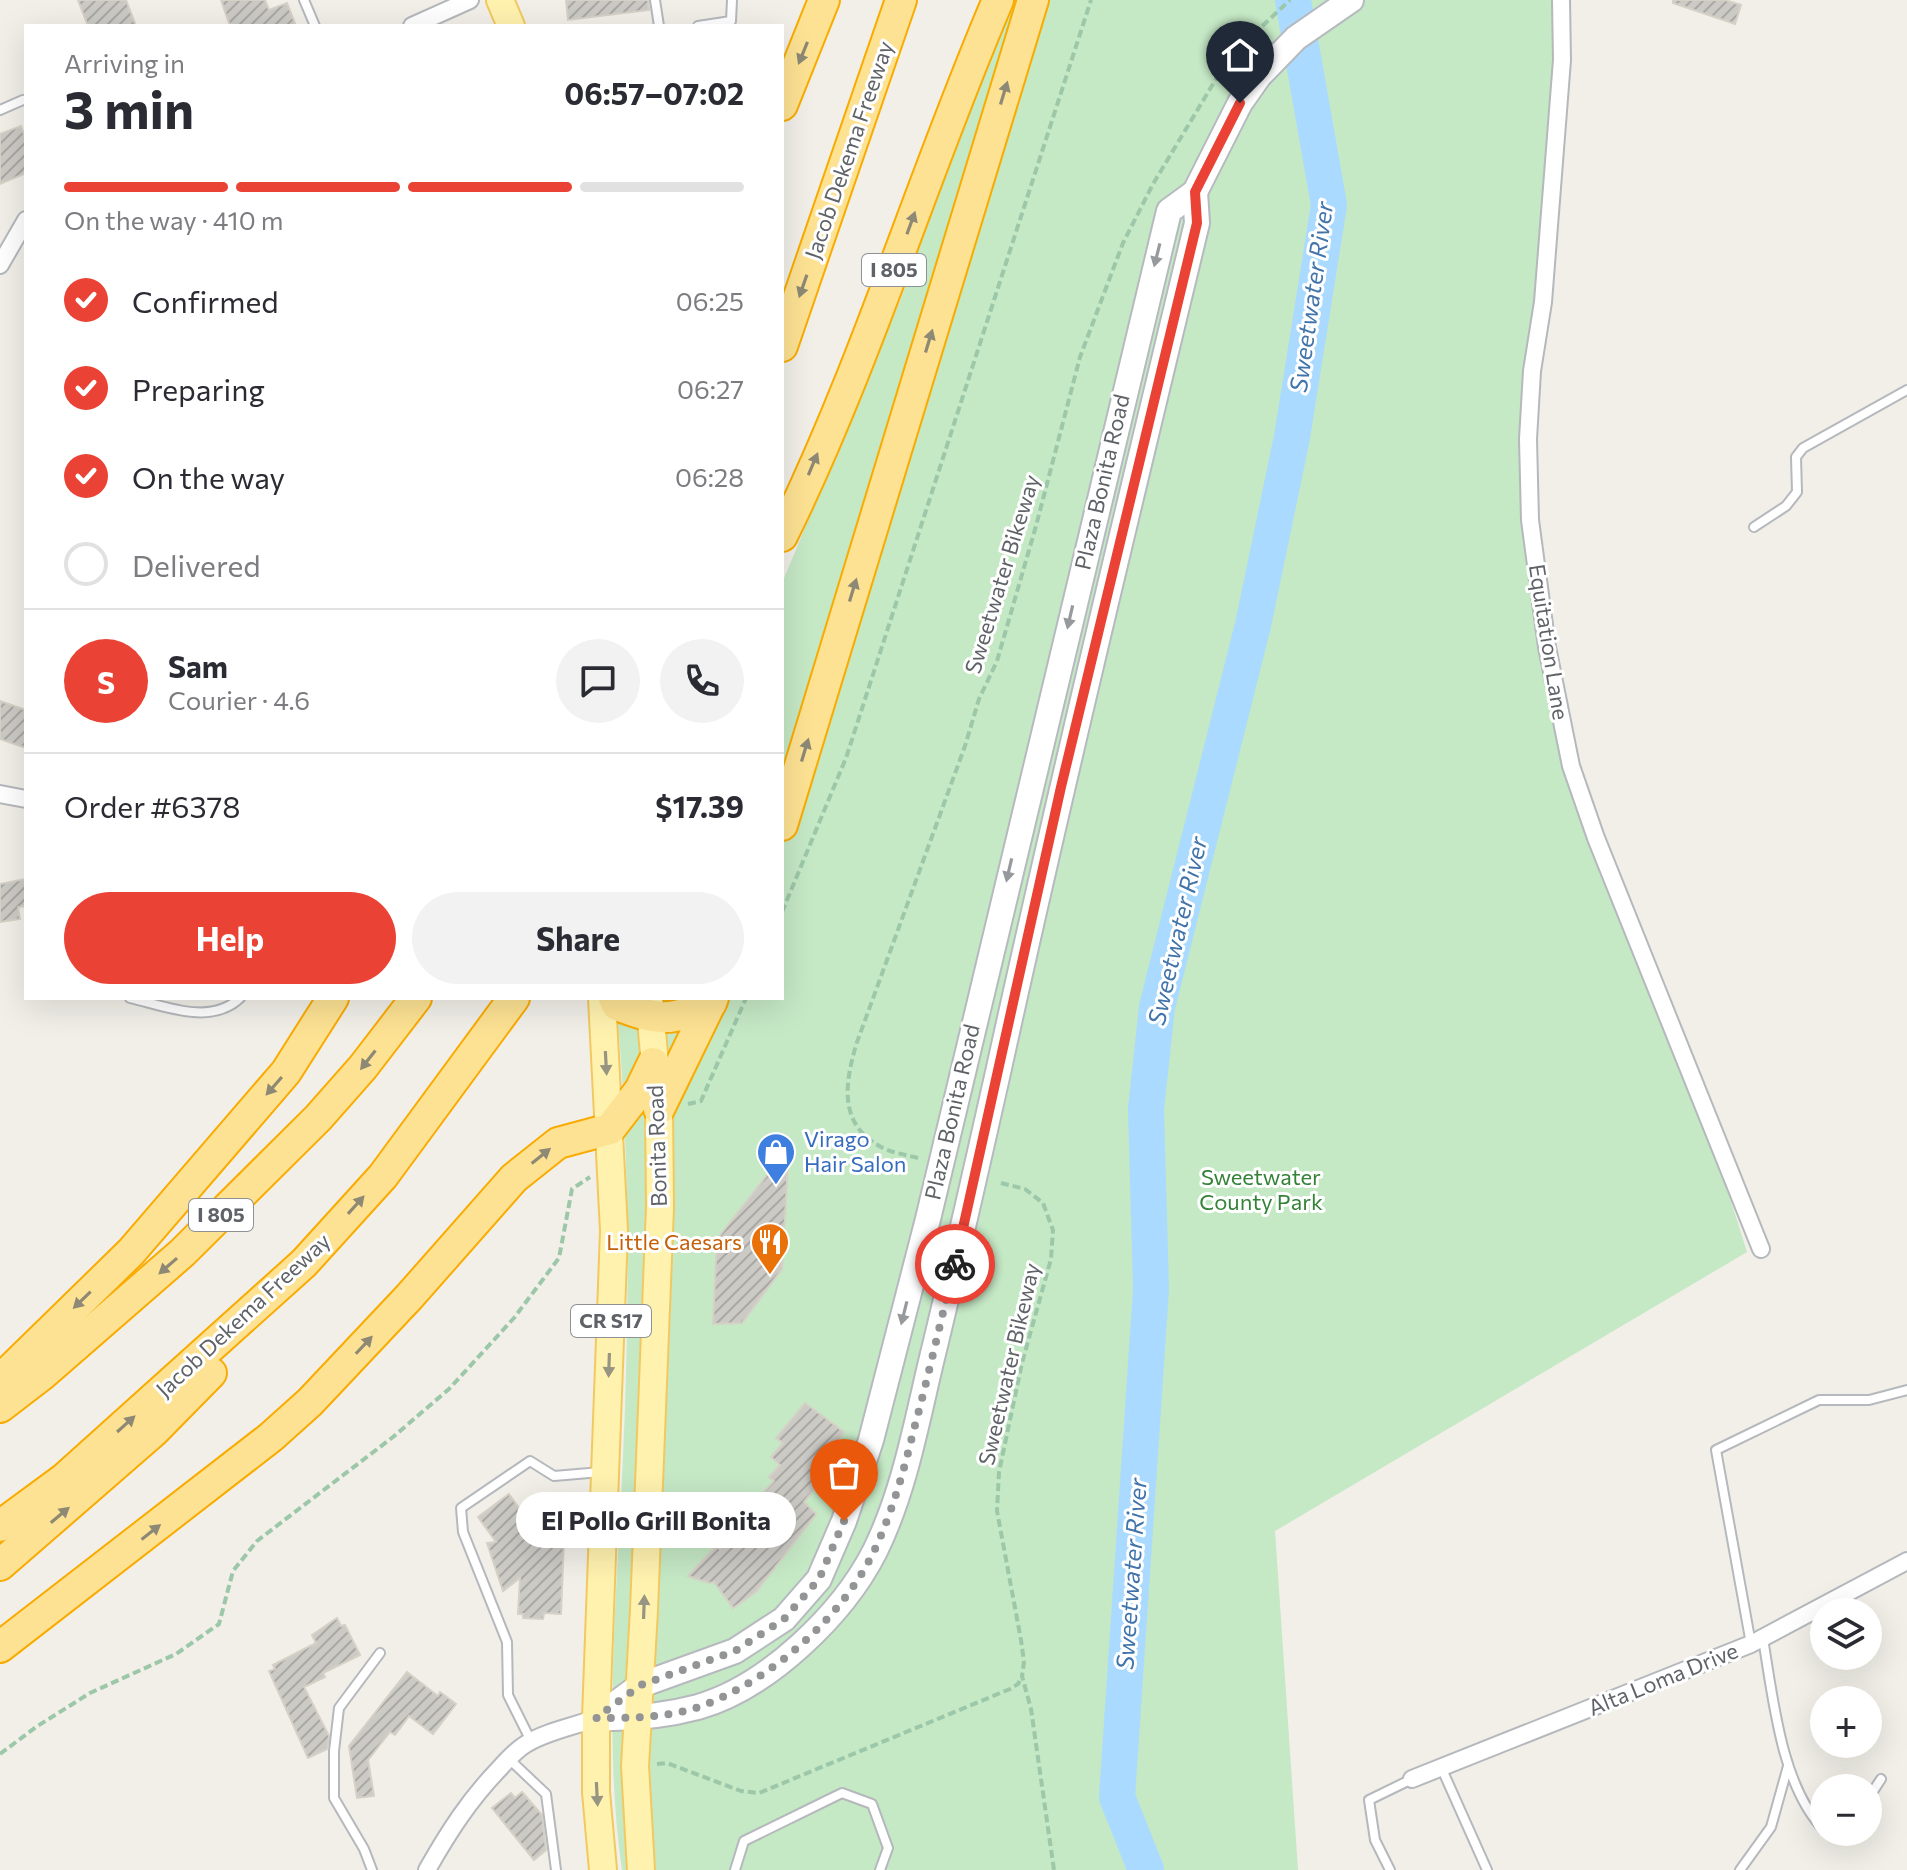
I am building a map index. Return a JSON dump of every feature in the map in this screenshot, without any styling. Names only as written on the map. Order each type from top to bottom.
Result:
[{"type":"highway","points":[[784,100],[824,0]]},
{"type":"highway","name":"Jacob Dekema Freeway","points":[[784,340],[901,0]]},
{"type":"highway","name":"I 805","points":[[784,531],[887,289],[964,78],[998,0]]},
{"type":"highway","points":[[784,818],[1033,0]]},
{"type":"highway","points":[[0,1380],[141,1240],[286,1072],[332,1000]]},
{"type":"highway","name":"I 805","points":[[0,1407],[43,1374],[182,1253],[318,1118],[363,1067],[414,1000]]},
{"type":"highway","name":"Jacob Dekema Freeway","points":[[0,1526],[65,1478],[304,1263],[383,1176],[513,1000]]},
{"type":"highway","points":[[615,1000],[617,1005],[650,1008],[682,1016],[712,1000]]},
{"type":"highway","points":[[659,1109],[712,1000]]},
{"type":"highway","points":[[0,1647],[259,1447],[310,1402],[409,1297],[514,1178],[558,1143],[610,1129],[640,1090],[653,1063]]},
{"type":"highway","points":[[0,1565],[153,1432],[269,1314],[304,1263]]},
{"type":"main road","points":[[490,24],[493,0]]},
{"type":"main road","points":[[500,0],[510,24]]},
{"type":"main road","name":"Plaza Bonita Road","points":[[596,1718],[641,1685],[735,1651],[784,1619],[819,1579],[844,1521],[871,1440],[928,1219],[1169,211],[1195,192],[1240,103],[1259,76],[1296,38],[1351,0]]},
{"type":"main road","name":"Plaza Bonita Road","points":[[596,1718],[638,1719],[701,1706],[745,1686],[793,1652],[843,1600],[874,1552],[897,1497],[964,1227],[1061,787],[1197,223],[1195,192]]},
{"type":"main road","name":"Bonita Road","points":[[602,1000],[614,1231],[596,1718],[596,1792],[603,1870]]},
{"type":"main road","name":"Bonita Road","points":[[641,1870],[635,1766],[660,1207],[659,1109],[650,1008]]},
{"type":"street","points":[[416,24],[470,0]]},
{"type":"street","name":"Equitation Lane","points":[[1561,0],[1561,75],[1543,302],[1532,371],[1528,439],[1530,520],[1547,647],[1571,766],[1596,838],[1761,1249]]},
{"type":"street","points":[[0,265],[24,223]]},
{"type":"street","points":[[0,794],[24,799]]},
{"type":"street","name":"Alta Loma Drive","points":[[1412,1779],[1757,1641],[1907,1561]]},
{"type":"street","points":[[427,1870],[475,1793],[509,1758],[531,1741],[596,1718]]},
{"type":"lane","points":[[304,0],[314,24]]},
{"type":"lane","points":[[655,0],[659,24]]},
{"type":"lane","points":[[719,24],[731,21],[732,0]]},
{"type":"lane","points":[[0,110],[23,100]]},
{"type":"lane","points":[[1754,527],[1786,506],[1797,492],[1796,457],[1803,448],[1907,390]]},
{"type":"lane","points":[[139,1000],[201,1014],[229,1007],[238,1000]]},
{"type":"lane","points":[[1810,1811],[1784,1757],[1716,1450],[1819,1400],[1869,1400],[1907,1390]]},
{"type":"lane","points":[[531,1741],[508,1695],[507,1642],[463,1532],[461,1508],[530,1461],[554,1476],[605,1471]]},
{"type":"lane","points":[[372,1870],[364,1849],[334,1798],[334,1751],[339,1708],[380,1653]]},
{"type":"lane","points":[[509,1758],[546,1794],[556,1870]]},
{"type":"lane","points":[[1740,1870],[1771,1827],[1789,1766]]},
{"type":"lane","points":[[1441,1767],[1487,1870]]},
{"type":"lane","points":[[1390,1870],[1375,1840],[1369,1800],[1412,1779]]},
{"type":"lane","points":[[735,1870],[744,1841],[842,1793],[872,1804],[888,1848],[880,1870]]},
{"type":"path","points":[[784,907],[846,758],[1091,0]]},
{"type":"path","name":"Sweetwater Bikeway","points":[[918,1158],[881,1147],[852,1119],[846,1081],[856,1045],[965,746],[979,699],[997,661],[1080,357],[1112,268],[1153,184],[1216,79],[1257,31],[1290,0]]},
{"type":"path","points":[[659,1109],[701,1101],[745,1000]]},
{"type":"path","points":[[0,1754],[90,1693],[176,1654],[219,1624],[233,1571],[257,1541],[393,1437],[449,1389],[514,1318],[559,1258],[572,1189],[611,1162]]},
{"type":"path","name":"Sweetwater Bikeway","points":[[1001,1183],[1025,1189],[1043,1203],[1053,1230],[1051,1259],[1022,1363],[999,1472],[997,1511],[1021,1640],[1022,1676],[1031,1709],[1054,1870]]},
{"type":"path","points":[[635,1766],[667,1763],[741,1791],[759,1793],[1010,1689],[1018,1684],[1022,1676]]},
{"type":"green space","name":"Sweetwater County Park","points":[[1008,0],[1558,0],[1563,50],[1528,430],[1555,724],[1719,1163],[1747,1252],[1275,1531],[1298,1870],[622,1870],[616,1820],[612,1717],[628,1286],[624,1113],[616,1000],[784,1000],[784,578],[901,298],[976,82]]},
{"type":"building","points":[[78,0],[126,0],[135,24],[87,24]]},
{"type":"building","points":[[221,0],[265,0],[269,10],[287,3],[295,24],[229,24]]},
{"type":"building","points":[[566,0],[648,0],[649,10],[568,20]]},
{"type":"building","points":[[1673,0],[1725,0],[1741,5],[1735,24],[1673,3]]},
{"type":"building","points":[[21,126],[24,134],[24,174],[0,184],[0,134]]},
{"type":"building","points":[[0,701],[24,709],[24,747],[0,739]]},
{"type":"building","points":[[24,879],[24,906],[18,907],[20,919],[0,922],[0,884]]},
{"type":"building","points":[[789,1147],[782,1269],[742,1323],[713,1324],[717,1239]]},
{"type":"building","points":[[805,1403],[844,1432],[816,1468],[825,1476],[804,1502],[816,1514],[756,1592],[733,1608],[714,1582],[688,1576],[716,1546],[720,1549],[774,1481],[769,1477],[780,1465],[771,1457],[783,1443],[776,1438]]},
{"type":"building","points":[[509,1494],[538,1534],[548,1534],[548,1539],[564,1539],[561,1614],[544,1613],[543,1619],[523,1618],[523,1614],[518,1614],[520,1578],[503,1591],[487,1543],[496,1542],[478,1517]]},
{"type":"building","points":[[337,1618],[341,1626],[345,1625],[360,1655],[323,1673],[325,1677],[304,1687],[329,1736],[327,1749],[308,1758],[269,1671],[275,1669],[273,1665],[316,1643],[312,1635]]},
{"type":"building","points":[[407,1672],[438,1696],[440,1692],[456,1704],[433,1734],[409,1716],[395,1735],[390,1732],[368,1760],[374,1796],[357,1798],[349,1746]]},
{"type":"building","points":[[522,1792],[542,1815],[546,1850],[534,1860],[492,1808],[511,1793],[515,1798]]},
{"type":"waterway","name":"Sweetwater River","points":[[1146,1870],[1117,1797],[1151,1289],[1146,1109],[1157,1007],[1253,625],[1292,437],[1329,205],[1293,0]]},
{"type":"way so far","points":[[844,1521],[819,1579],[784,1619],[735,1651],[641,1685],[596,1718],[638,1719],[701,1706],[745,1686],[793,1652],[843,1600],[874,1552],[897,1497],[955,1264]]},
{"type":"place","name":"Virago Hair Salon","points":[[776,1186]]},
{"type":"place","name":"Little Caesars","points":[[770,1276]]},
{"type":"place","name":"El Pollo Grill Bonita","points":[[844,1521]]},
{"type":"route","points":[[955,1264],[1061,787],[1197,223],[1195,192],[1240,103]]}]
